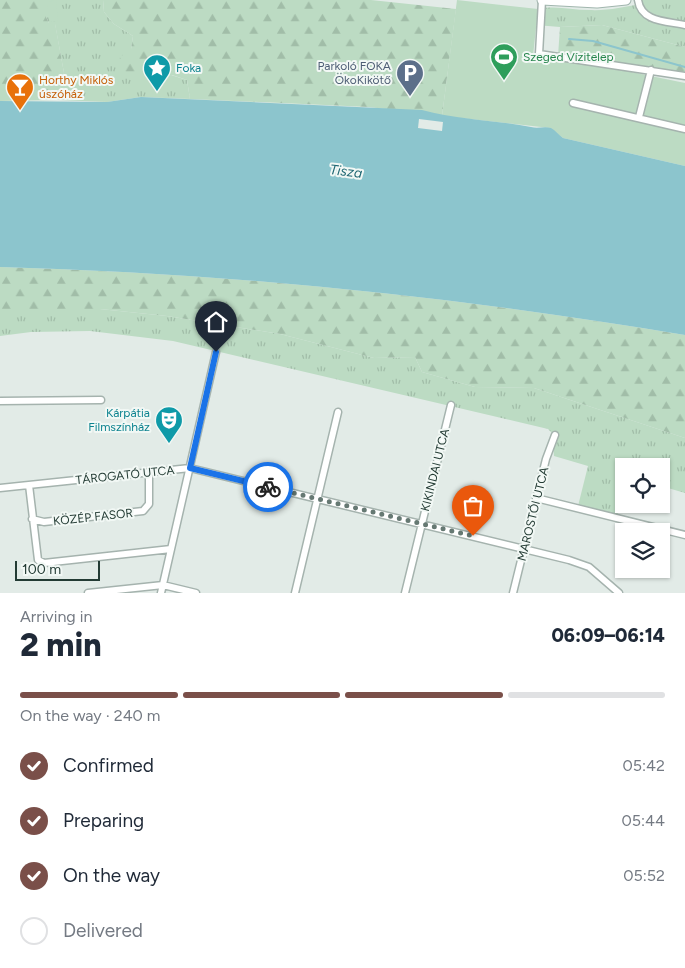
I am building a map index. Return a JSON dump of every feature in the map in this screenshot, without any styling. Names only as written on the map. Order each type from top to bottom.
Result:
[{"type":"main road","points":[[542,0],[597,3],[626,0]]},
{"type":"street","points":[[542,0],[539,54],[685,76]]},
{"type":"street","points":[[638,0],[639,10],[646,16],[685,25]]},
{"type":"street","points":[[639,117],[651,70]]},
{"type":"street","points":[[573,102],[685,129]]},
{"type":"street","points":[[161,593],[216,352]]},
{"type":"street","points":[[0,400],[101,400]]},
{"type":"street","name":"KIKINDAI UTCA","points":[[405,593],[451,405]]},
{"type":"street","points":[[295,593],[338,412]]},
{"type":"street","name":"MAROSTŐI UTCA","points":[[513,593],[536,498],[554,435]]},
{"type":"street","name":"TÁROGATÓ UTCA","points":[[0,488],[190,468],[580,563],[589,568],[619,593]]},
{"type":"street","name":"KÖZÉP FASOR","points":[[32,519],[44,522],[143,511],[149,504],[149,473]]},
{"type":"street","points":[[29,485],[38,560],[44,562],[170,549]]},
{"type":"street","points":[[536,498],[685,535]]},
{"type":"street","points":[[88,593],[163,585],[196,593]]},
{"type":"green space","points":[[0,0],[46,0],[46,17],[49,23],[55,23],[64,73],[58,100],[0,101]]},
{"type":"green space","points":[[46,0],[103,0],[104,12],[114,24],[133,36],[131,49],[146,71],[164,78],[171,75],[187,80],[190,99],[141,97],[107,102],[58,100],[64,73],[55,24],[49,23],[46,17]]},
{"type":"green space","points":[[56,0],[58,21],[50,22],[47,2]]},
{"type":"green space","points":[[103,0],[371,0],[456,9],[442,116],[369,107],[190,99],[187,80],[172,75],[164,78],[147,71],[141,75],[127,77],[119,65],[120,57],[131,49],[133,36],[114,24],[104,12]]},
{"type":"green space","points":[[457,0],[538,9],[533,56],[602,66],[685,83],[685,166],[563,138],[550,128],[442,116]]},
{"type":"green space","points":[[641,0],[685,0],[685,47],[602,25],[560,27],[536,25],[538,9],[551,7],[602,10],[641,4]]},
{"type":"green space","points":[[602,25],[685,47],[685,75],[558,56],[560,27]]},
{"type":"green space","points":[[0,267],[172,275],[344,289],[515,309],[685,335],[685,438],[534,388],[475,387],[422,372],[415,357],[374,358],[280,334],[167,316],[100,309],[0,309]]},
{"type":"green space","points":[[32,307],[100,309],[167,316],[280,334],[374,358],[415,357],[422,372],[475,387],[534,388],[685,438],[685,493],[670,489],[670,458],[615,458],[615,513],[618,513],[617,516],[578,506],[588,466],[554,456],[552,433],[548,429],[173,341],[90,331],[31,332],[0,336],[0,309]]},
{"type":"water","name":"Tisza","points":[[141,97],[422,110],[534,128],[551,128],[563,138],[685,166],[685,335],[515,309],[344,289],[172,275],[0,267],[0,101],[107,102]]},
{"type":"pier","points":[[419,119],[443,122],[442,131],[418,128]]},
{"type":"waterway","points":[[569,39],[593,41],[685,67]]},
{"type":"way so far","points":[[268,487],[473,536]]},
{"type":"place","name":"Szeged Vízitelep","points":[[504,81]]},
{"type":"place","name":"Foka","points":[[157,92]]},
{"type":"place","name":"Parkoló FOKA ÖkoKikötő","points":[[410,97]]},
{"type":"place","name":"Horthy Miklós úszóház","points":[[20,111]]},
{"type":"place","name":"Kárpátia Filmszínház","points":[[169,444]]},
{"type":"route","points":[[216,352],[190,468],[268,487]]}]
